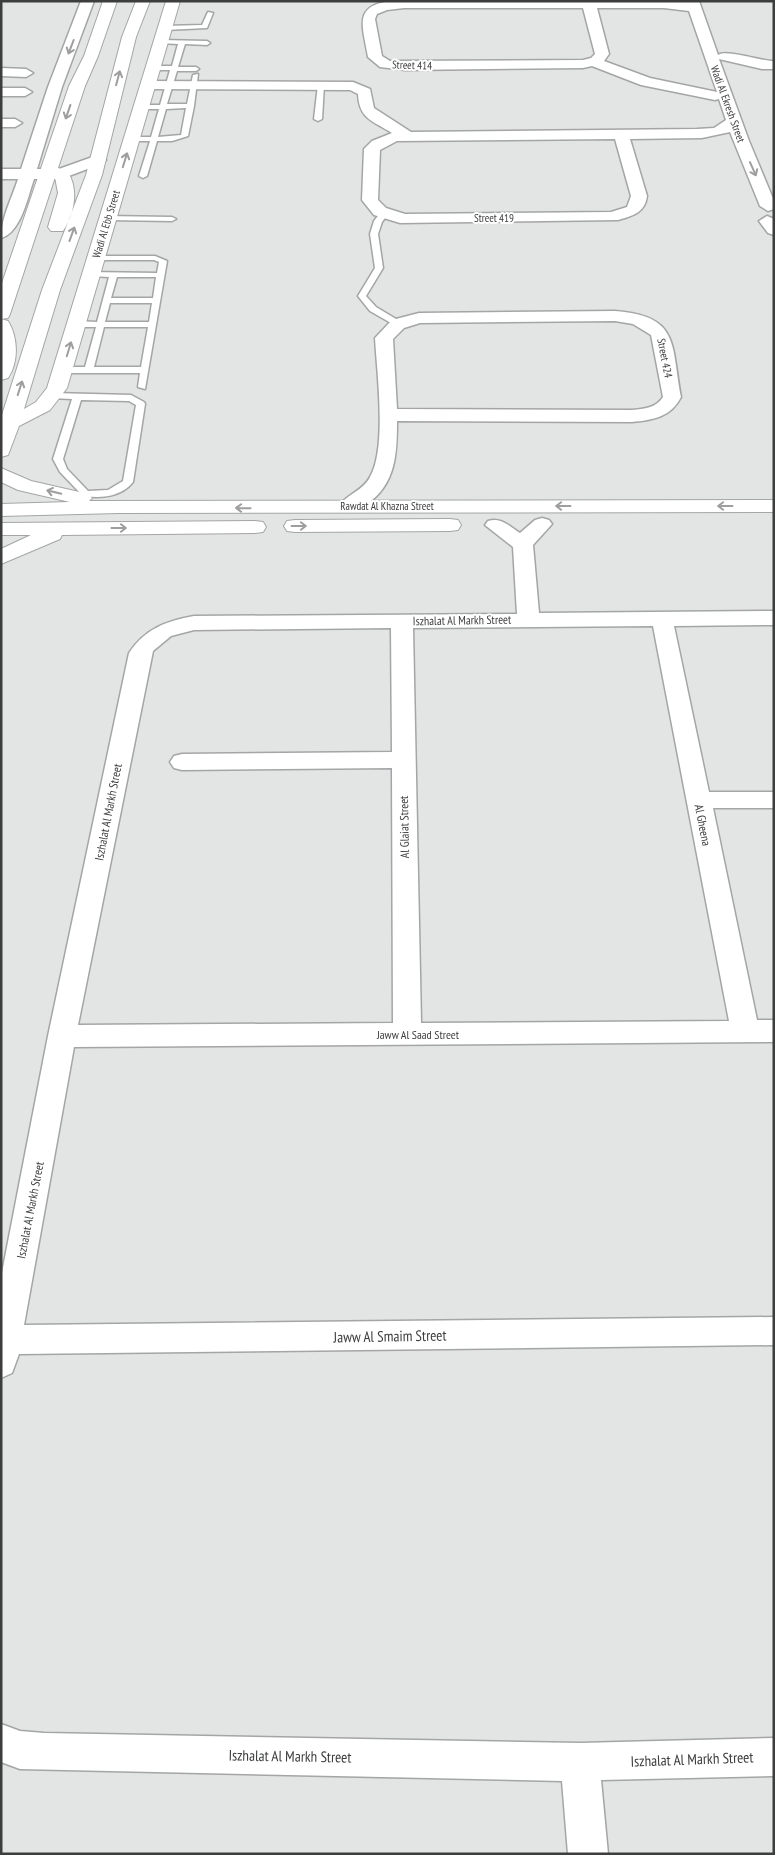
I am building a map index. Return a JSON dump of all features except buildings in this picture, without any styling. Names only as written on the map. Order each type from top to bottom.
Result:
[{"type":"street","points":[[1,233],[13,219],[30,172],[55,87],[88,1]]},
{"type":"street","points":[[1,314],[7,275],[52,173],[77,86],[110,1]]},
{"type":"street","points":[[1,451],[129,36],[143,1]]},
{"type":"street","name":"Street 414","points":[[370,75],[375,57],[368,15],[384,6],[670,2],[697,4]]},
{"type":"street","points":[[588,4],[602,54],[594,62]]},
{"type":"street","name":"Wadi Al Ekresh Street","points":[[697,4],[724,56],[742,100]]},
{"type":"street","name":"Wadi Al Ekresh Street","points":[[697,4],[742,144],[771,217]]},
{"type":"street","points":[[129,36],[161,24]]},
{"type":"street","name":"Wadi Al Ebb Street","points":[[53,396],[153,68],[161,24]]},
{"type":"street","points":[[55,87],[90,56]]},
{"type":"street","points":[[724,56],[768,65]]},
{"type":"street","points":[[594,62],[646,82],[715,96]]},
{"type":"street","name":"Street 414","points":[[370,75],[399,66],[576,64],[594,62]]},
{"type":"street","points":[[736,74],[748,68],[768,65]]},
{"type":"street","points":[[1,72],[26,73]]},
{"type":"street","points":[[148,85],[169,85],[195,76],[347,86],[370,75]]},
{"type":"street","points":[[370,75],[366,105],[369,112],[393,125],[406,136]]},
{"type":"street","points":[[77,86],[86,89],[90,94]]},
{"type":"street","points":[[1,92],[24,92]]},
{"type":"street","points":[[384,214],[372,205],[370,200],[372,149],[385,140],[406,136],[621,136],[686,134],[718,132],[726,128],[734,120]]},
{"type":"street","points":[[686,134],[742,144]]},
{"type":"street","name":"Street 419","points":[[384,214],[417,219],[592,218],[624,214],[638,204],[639,196],[621,136]]},
{"type":"street","points":[[7,163],[40,139]]},
{"type":"street","points":[[52,173],[94,154]]},
{"type":"street","points":[[7,163],[30,172]]},
{"type":"street","points":[[1,174],[52,173],[66,180],[68,191],[45,266],[47,282],[51,290]]},
{"type":"street","points":[[1,184],[23,192]]},
{"type":"street","name":"Street 424","points":[[388,416],[644,415],[664,408],[672,397],[660,333],[655,328],[638,319],[616,316],[433,318],[398,324]]},
{"type":"street","points":[[349,506],[364,497],[375,486],[386,465],[388,416],[384,338],[388,331],[398,324]]},
{"type":"street","points":[[1,325],[6,334],[8,351],[1,374]]},
{"type":"street","points":[[10,422],[37,411],[53,396]]},
{"type":"street","points":[[1,474],[25,486],[119,507]]},
{"type":"street","points":[[375,486],[384,499],[397,506]]},
{"type":"street","points":[[750,506],[774,500]]},
{"type":"street","name":"Rawdat Al Khazna Street","points":[[1,529],[70,528],[272,517],[349,506],[774,506]]},
{"type":"street","name":"Rawdat Al Khazna Street","points":[[1,510],[119,507],[272,517],[495,524],[774,523]]},
{"type":"street","points":[[495,524],[523,546],[530,534],[542,524]]},
{"type":"street","points":[[1,557],[33,541],[70,528]]},
{"type":"street","name":"Iszhalat Al Markh Street","points":[[523,546],[528,619]]},
{"type":"street","name":"Al Gheena","points":[[662,618],[745,1031]]},
{"type":"street","name":"Iszhalat Al Markh Street","points":[[4,1352],[62,1036],[140,653],[144,646],[160,633],[170,628],[194,623],[774,618]]},
{"type":"street","name":"Al Glaiat Street","points":[[402,620],[407,1034]]},
{"type":"street","points":[[182,762],[404,760]]},
{"type":"street","points":[[698,800],[774,800]]},
{"type":"street","name":"Jaww Al Saad Street","points":[[62,1036],[774,1031]]},
{"type":"street","name":"Jaww Al Smaim Street","points":[[4,1352],[774,1331]]},
{"type":"street","name":"Iszhalat Al Markh Street","points":[[1,1743],[20,1750],[44,1752],[580,1762],[774,1756]]},
{"type":"street","points":[[580,1762],[588,1854]]},
{"type":"lane","points":[[161,24],[205,27],[210,13]]},
{"type":"lane","points":[[161,24],[182,42],[207,43]]},
{"type":"lane","points":[[143,176],[182,42]]},
{"type":"lane","points":[[132,139],[175,139],[184,136],[195,76],[174,68],[153,68]]},
{"type":"lane","points":[[318,119],[321,85]]},
{"type":"lane","points":[[141,107],[191,106]]},
{"type":"lane","points":[[384,214],[375,225],[372,234],[379,268],[362,296],[369,306],[398,324]]},
{"type":"lane","points":[[108,218],[172,219]]},
{"type":"lane","points":[[94,266],[162,259],[164,263],[142,387]]},
{"type":"lane","points":[[94,266],[113,274],[162,275]]},
{"type":"lane","points":[[89,370],[113,274]]},
{"type":"lane","points":[[106,300],[157,301]]},
{"type":"lane","points":[[76,324],[153,325]]},
{"type":"lane","points":[[62,370],[146,370]]},
{"type":"lane","points":[[53,396],[132,398],[141,404],[128,482],[120,488],[101,494],[85,493],[60,466],[58,458],[77,397]]}]
